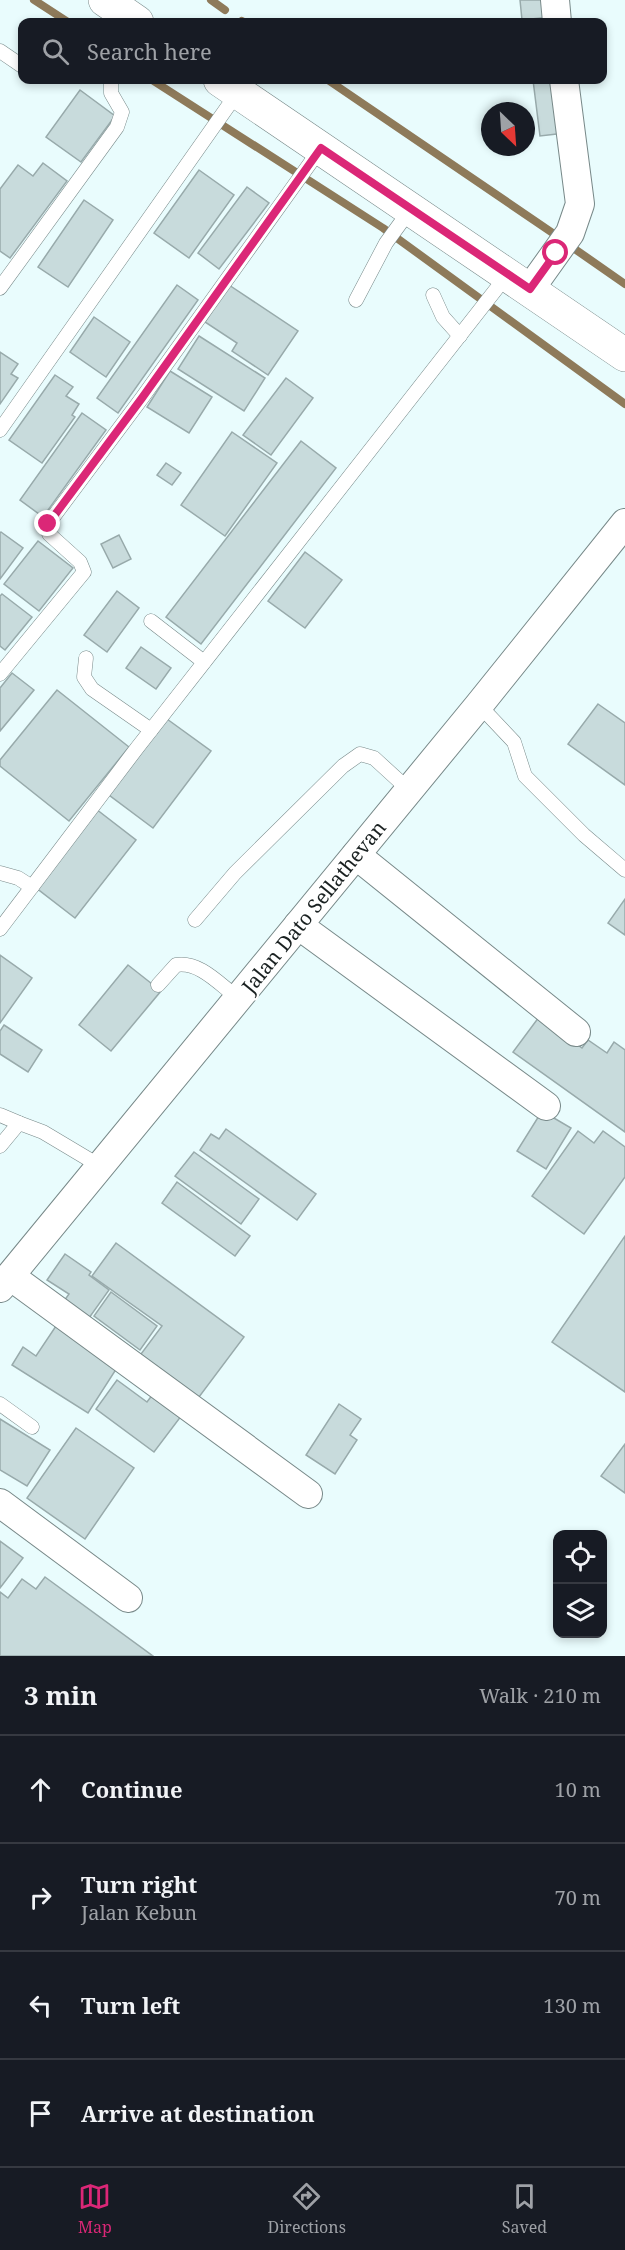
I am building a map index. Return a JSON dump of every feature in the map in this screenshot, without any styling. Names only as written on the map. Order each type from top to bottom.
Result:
[{"type":"main road","points":[[105,0],[131,18]]},
{"type":"main road","points":[[226,96],[307,167],[403,220],[503,293],[625,355]]},
{"type":"street","points":[[555,0],[557,18]]},
{"type":"street","points":[[503,293],[565,241],[579,204],[564,84]]},
{"type":"street","name":"Jalan Dato Sellathevan","points":[[5,1282],[238,999],[314,937],[371,866],[409,790],[623,528]]},
{"type":"street","points":[[371,866],[576,1032]]},
{"type":"street","points":[[314,937],[546,1106]]},
{"type":"street","points":[[5,1282],[308,1494]]},
{"type":"street","points":[[0,1503],[128,1598]]},
{"type":"lane","points":[[0,51],[18,63]]},
{"type":"lane","points":[[0,288],[117,127],[122,111],[111,93],[111,84]]},
{"type":"lane","points":[[0,430],[206,138],[226,96]]},
{"type":"lane","points":[[0,674],[84,572],[80,562],[49,534],[48,524],[142,398],[307,167]]},
{"type":"lane","points":[[356,300],[386,243],[403,220]]},
{"type":"lane","points":[[0,929],[151,730],[460,336],[503,293]]},
{"type":"lane","points":[[433,295],[443,317],[460,336]]},
{"type":"lane","points":[[152,621],[204,662]]},
{"type":"lane","points":[[86,658],[84,677],[92,689],[151,730]]},
{"type":"lane","points":[[479,705],[514,742],[525,776],[584,835],[625,870]]},
{"type":"lane","points":[[195,920],[235,873],[343,766],[360,754],[374,758],[409,790]]},
{"type":"lane","points":[[0,873],[18,878],[32,887]]},
{"type":"lane","points":[[158,985],[176,965],[184,963],[195,966],[238,999]]},
{"type":"lane","points":[[0,1115],[43,1132],[100,1166]]},
{"type":"lane","points":[[0,1146],[19,1124]]},
{"type":"lane","points":[[0,1404],[32,1426]]},
{"type":"building","points":[[520,0],[548,0],[550,17],[522,18]]},
{"type":"building","points":[[534,84],[559,84],[565,133],[540,136]]},
{"type":"building","points":[[80,90],[115,116],[81,162],[46,137]]},
{"type":"building","points":[[43,163],[67,181],[10,258],[0,251],[0,189],[18,165],[33,176]]},
{"type":"building","points":[[199,170],[234,195],[189,258],[154,233]]},
{"type":"building","points":[[247,187],[269,203],[219,269],[198,253]]},
{"type":"building","points":[[84,200],[113,220],[68,287],[38,267]]},
{"type":"building","points":[[177,285],[198,300],[118,413],[97,398]]},
{"type":"building","points":[[229,285],[298,331],[268,375],[232,351],[237,343],[205,322]]},
{"type":"building","points":[[94,317],[130,342],[106,377],[70,352]]},
{"type":"building","points":[[199,336],[265,378],[244,411],[178,369]]},
{"type":"building","points":[[0,352],[18,364],[11,374],[18,378],[0,404]]},
{"type":"building","points":[[170,371],[212,397],[189,433],[147,407]]},
{"type":"building","points":[[55,375],[73,387],[66,396],[79,404],[72,415],[75,417],[42,463],[9,440]]},
{"type":"building","points":[[286,378],[313,398],[271,455],[243,435]]},
{"type":"building","points":[[82,413],[106,430],[43,517],[20,500]]},
{"type":"building","points":[[232,432],[277,463],[225,536],[181,505]]},
{"type":"building","points":[[301,441],[336,468],[201,644],[166,617]]},
{"type":"building","points":[[166,463],[181,473],[172,485],[157,475]]},
{"type":"building","points":[[0,533],[23,548],[0,579]]},
{"type":"building","points":[[119,535],[131,559],[113,568],[101,544]]},
{"type":"building","points":[[38,541],[73,568],[39,611],[4,584]]},
{"type":"building","points":[[305,552],[342,580],[305,628],[268,601]]},
{"type":"building","points":[[117,591],[139,608],[107,652],[84,635]]},
{"type":"building","points":[[2,594],[32,617],[5,650],[0,646],[0,596]]},
{"type":"building","points":[[141,647],[171,668],[156,689],[126,668]]},
{"type":"building","points":[[12,673],[34,690],[0,731],[0,688]]},
{"type":"building","points":[[57,690],[129,747],[69,821],[0,766],[0,760]]},
{"type":"building","points":[[598,704],[625,723],[625,785],[568,744]]},
{"type":"building","points":[[167,719],[211,751],[153,828],[109,795]]},
{"type":"building","points":[[96,809],[136,840],[75,918],[35,887]]},
{"type":"building","points":[[625,899],[625,935],[608,923]]},
{"type":"building","points":[[0,955],[32,978],[0,1023]]},
{"type":"building","points":[[128,965],[161,991],[111,1051],[79,1025]]},
{"type":"building","points":[[539,1017],[582,1048],[588,1040],[607,1053],[614,1042],[625,1050],[625,1132],[513,1052]]},
{"type":"building","points":[[4,1025],[42,1050],[28,1072],[0,1054],[0,1031]]},
{"type":"building","points":[[542,1111],[571,1128],[546,1169],[517,1151]]},
{"type":"building","points":[[226,1129],[316,1194],[297,1220],[200,1150],[211,1134],[219,1139]]},
{"type":"building","points":[[578,1131],[594,1143],[603,1131],[625,1147],[625,1177],[584,1234],[532,1196]]},
{"type":"building","points":[[194,1152],[259,1199],[241,1224],[175,1176]]},
{"type":"building","points":[[177,1182],[250,1236],[235,1256],[162,1203]]},
{"type":"building","points":[[625,1236],[625,1392],[552,1342]]},
{"type":"building","points":[[116,1243],[244,1337],[196,1401],[138,1358],[162,1326],[92,1276]]},
{"type":"building","points":[[65,1254],[91,1272],[89,1275],[109,1290],[89,1318],[64,1301],[69,1294],[47,1280]]},
{"type":"building","points":[[111,1292],[157,1326],[140,1350],[94,1316]]},
{"type":"building","points":[[60,1320],[122,1360],[88,1413],[12,1365],[23,1347],[36,1356]]},
{"type":"building","points":[[117,1380],[147,1402],[156,1390],[185,1411],[154,1452],[96,1409]]},
{"type":"building","points":[[339,1404],[361,1419],[350,1435],[357,1440],[335,1474],[306,1455]]},
{"type":"building","points":[[0,1419],[50,1450],[27,1486],[0,1470]]},
{"type":"building","points":[[76,1428],[134,1468],[85,1539],[27,1498]]},
{"type":"building","points":[[625,1444],[625,1493],[601,1476]]},
{"type":"building","points":[[0,1541],[23,1558],[0,1588]]},
{"type":"building","points":[[45,1577],[153,1656],[0,1656],[0,1592],[8,1598],[22,1579],[36,1589]]},
{"type":"waterway","points":[[34,0],[62,18]]},
{"type":"waterway","points":[[211,0],[225,10]]},
{"type":"waterway","points":[[158,84],[383,228],[625,404]]},
{"type":"waterway","points":[[334,84],[560,238]]},
{"type":"waterway","points":[[569,245],[625,284]]},
{"type":"route","points":[[48,524],[142,398],[321,148],[530,289],[556,253]]}]
